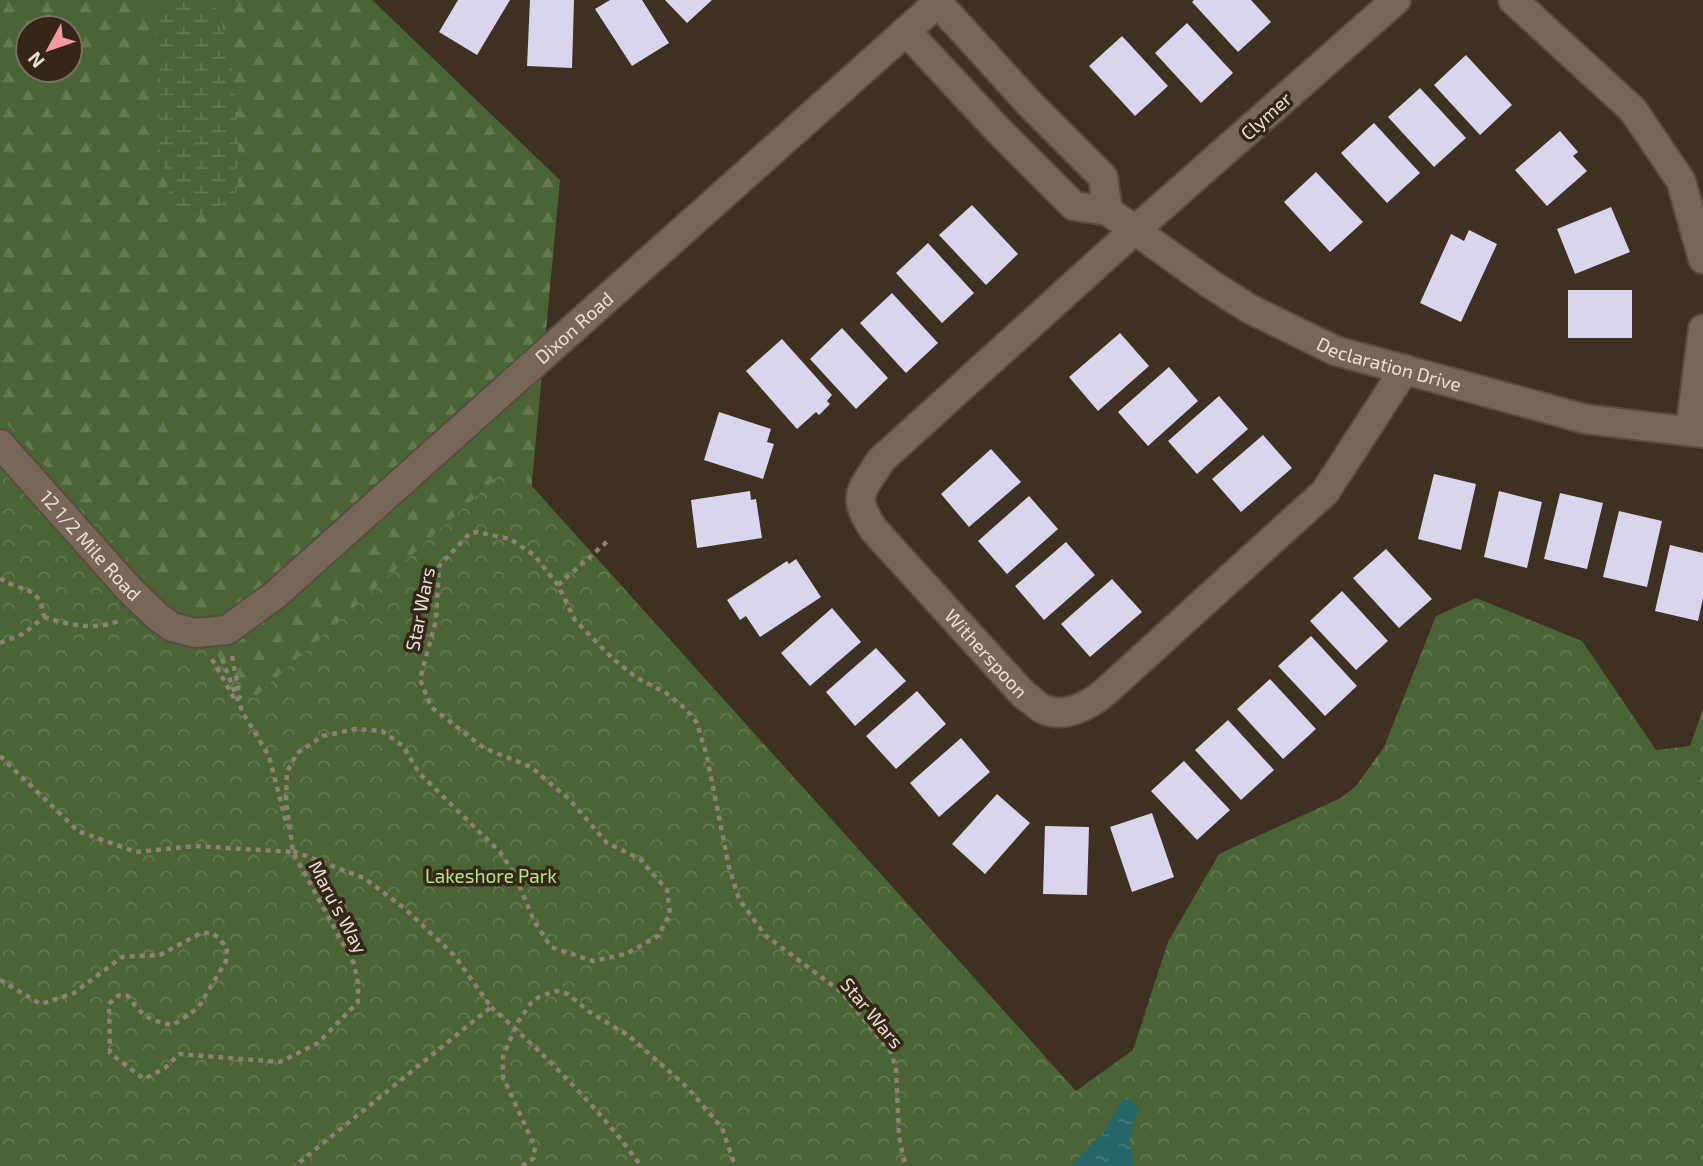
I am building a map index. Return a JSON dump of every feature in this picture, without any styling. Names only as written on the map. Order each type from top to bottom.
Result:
[{"type":"street","name":"Clymer","points":[[1136,231],[1396,0]]},
{"type":"street","points":[[1513,0],[1633,110],[1681,181],[1703,258]]},
{"type":"street","points":[[939,2],[1029,103],[1103,177],[1108,211]]},
{"type":"street","name":"Dixon Road","points":[[211,632],[275,595],[939,2]]},
{"type":"street","name":"Declaration Drive","points":[[906,31],[999,131],[1074,206],[1108,211],[1250,309],[1336,351],[1585,419],[1697,432]]},
{"type":"street","points":[[999,131],[1029,103]]},
{"type":"street","name":"Witherspoon","points":[[1136,231],[881,460],[862,488],[859,499],[863,514],[874,530],[1023,694],[1044,710],[1069,712],[1088,706],[1325,492],[1405,369]]},
{"type":"street","points":[[1697,432],[1703,329]]},
{"type":"street","name":"12 1/2 Mile Road","points":[[0,444],[147,607],[172,627],[211,632]]},
{"type":"path","name":"Star Wars","points":[[293,852],[286,791],[287,772],[297,753],[323,736],[355,729],[382,731],[403,746],[419,774],[500,852],[515,875],[534,921],[551,947],[593,961],[626,954],[658,936],[670,914],[667,890],[640,859],[607,843],[569,799],[531,767],[484,748],[431,707],[420,679],[436,620],[439,566],[469,534],[477,531],[510,540],[534,555],[558,585],[575,620],[611,657],[637,678],[666,692],[687,710],[697,723],[707,757],[729,867],[739,900],[765,936],[839,991],[890,1051],[896,1067],[900,1136],[905,1166]]},
{"type":"path","points":[[558,585],[610,539]]},
{"type":"path","points":[[0,578],[32,591],[43,604],[44,617]]},
{"type":"path","points":[[44,617],[64,624],[107,626],[147,607]]},
{"type":"path","points":[[0,643],[23,634],[44,617]]},
{"type":"path","points":[[211,632],[243,713],[269,756],[293,852]]},
{"type":"path","points":[[211,632],[243,713]]},
{"type":"path","points":[[211,632],[243,713]]},
{"type":"path","points":[[0,756],[78,831],[136,852],[195,846],[293,852],[364,878],[404,908],[454,955],[491,1007],[516,1029],[605,1121],[641,1166]]},
{"type":"path","name":"Maru's Way","points":[[0,980],[41,1004],[74,993],[122,957],[160,956],[201,933],[212,933],[227,949],[226,961],[198,1008],[173,1025],[141,1015],[128,996],[119,995],[108,1004],[110,1053],[144,1079],[165,1068],[179,1054],[280,1062],[318,1043],[358,1002],[354,964],[293,852]]},
{"type":"path","points":[[522,1166],[534,1158],[535,1147],[503,1077],[503,1056],[531,1003],[539,997],[556,992],[568,994],[629,1036],[687,1087],[722,1128],[735,1166]]},
{"type":"path","points":[[295,1166],[491,1007]]},
{"type":"green space","name":"Lakeshore Park","points":[[0,0],[372,0],[560,180],[530,503],[1063,1110],[1128,1062],[1237,878],[1356,786],[1405,718],[1223,1149],[0,1166]]},
{"type":"green space","points":[[158,0],[212,0],[227,42],[232,67],[237,120],[237,191],[215,210],[188,219],[170,198],[159,147],[160,79],[153,18]]},
{"type":"green space","name":"Lakeshore Park","points":[[0,416],[255,697],[512,464],[1076,1091],[1133,1050],[1168,942],[1219,854],[1369,785],[1436,616],[1476,598],[1582,641],[1656,750],[1690,746],[1703,709],[1703,1166],[0,1166]]},
{"type":"water","points":[[1126,1096],[1139,1109],[1129,1139],[1133,1166],[1071,1166],[1102,1133]]},
{"type":"building","points":[[458,0],[510,0],[477,55],[439,32]]},
{"type":"building","points":[[530,0],[574,0],[572,68],[527,66]]},
{"type":"building","points":[[610,0],[642,0],[669,43],[632,66],[595,9]]},
{"type":"building","points":[[665,0],[712,0],[687,23]]},
{"type":"building","points":[[1251,0],[1271,22],[1238,52],[1192,2]]},
{"type":"building","points":[[1187,23],[1233,73],[1201,103],[1155,53]]},
{"type":"building","points":[[1122,36],[1168,86],[1135,116],[1089,66]]},
{"type":"building","points":[[1466,55],[1512,105],[1480,135],[1434,85]]},
{"type":"building","points":[[1420,88],[1466,138],[1434,167],[1388,117]]},
{"type":"building","points":[[1374,123],[1420,173],[1387,203],[1341,153]]},
{"type":"building","points":[[1560,131],[1578,152],[1573,156],[1587,171],[1547,206],[1515,170]]},
{"type":"building","points":[[1316,172],[1363,222],[1330,252],[1284,202]]},
{"type":"building","points":[[972,205],[1018,254],[986,285],[939,235]]},
{"type":"building","points":[[1611,207],[1630,252],[1575,274],[1557,229]]},
{"type":"building","points":[[1469,230],[1497,244],[1461,322],[1420,303],[1451,234],[1464,241]]},
{"type":"building","points":[[928,243],[974,293],[942,323],[896,273]]},
{"type":"building","points":[[1568,290],[1632,290],[1632,338],[1568,338]]},
{"type":"building","points":[[892,293],[938,343],[906,373],[860,323]]},
{"type":"building","points":[[842,328],[888,378],[856,409],[810,359]]},
{"type":"building","points":[[1120,333],[1149,366],[1098,411],[1069,377]]},
{"type":"building","points":[[782,339],[832,395],[827,401],[830,404],[819,415],[816,412],[797,429],[746,371]]},
{"type":"building","points":[[1169,367],[1198,401],[1148,446],[1118,412]]},
{"type":"building","points":[[1219,396],[1248,429],[1197,474],[1168,441]]},
{"type":"building","points":[[719,412],[771,429],[767,442],[774,444],[763,479],[704,460]]},
{"type":"building","points":[[1263,435],[1292,468],[1241,512],[1212,479]]},
{"type":"building","points":[[991,449],[1021,482],[969,527],[941,494]]},
{"type":"building","points":[[1434,474],[1476,484],[1461,550],[1418,539]]},
{"type":"building","points":[[750,491],[751,500],[756,499],[762,538],[697,548],[691,500]]},
{"type":"building","points":[[1499,491],[1542,502],[1527,568],[1484,557]]},
{"type":"building","points":[[1560,493],[1603,503],[1587,569],[1544,559]]},
{"type":"building","points":[[1029,496],[1058,529],[1007,574],[978,541]]},
{"type":"building","points":[[1619,511],[1662,521],[1647,587],[1603,577]]},
{"type":"building","points":[[1066,542],[1095,575],[1044,620],[1015,586]]},
{"type":"building","points":[[1670,545],[1703,553],[1703,598],[1698,621],[1655,611]]},
{"type":"building","points":[[1386,549],[1432,599],[1399,628],[1353,578]]},
{"type":"building","points":[[796,559],[821,597],[760,637],[746,616],[740,620],[727,600],[787,561],[789,564]]},
{"type":"building","points":[[1112,579],[1142,612],[1090,657],[1061,624]]},
{"type":"building","points":[[1342,591],[1388,641],[1356,670],[1310,621]]},
{"type":"building","points":[[832,608],[861,642],[810,686],[781,653]]},
{"type":"building","points":[[1311,636],[1357,686],[1325,716],[1278,666]]},
{"type":"building","points":[[876,648],[906,681],[855,726],[826,692]]},
{"type":"building","points":[[1270,679],[1316,729],[1283,759],[1237,709]]},
{"type":"building","points":[[917,691],[946,724],[896,769],[866,736]]},
{"type":"building","points":[[1228,720],[1274,770],[1241,800],[1195,750]]},
{"type":"building","points":[[961,738],[990,772],[939,817],[910,783]]},
{"type":"building","points":[[1184,761],[1230,810],[1197,840],[1151,791]]},
{"type":"building","points":[[997,794],[1030,823],[985,874],[952,844]]},
{"type":"building","points":[[1152,813],[1174,877],[1132,892],[1110,827]]},
{"type":"building","points":[[1045,826],[1089,827],[1087,895],[1043,894]]}]
